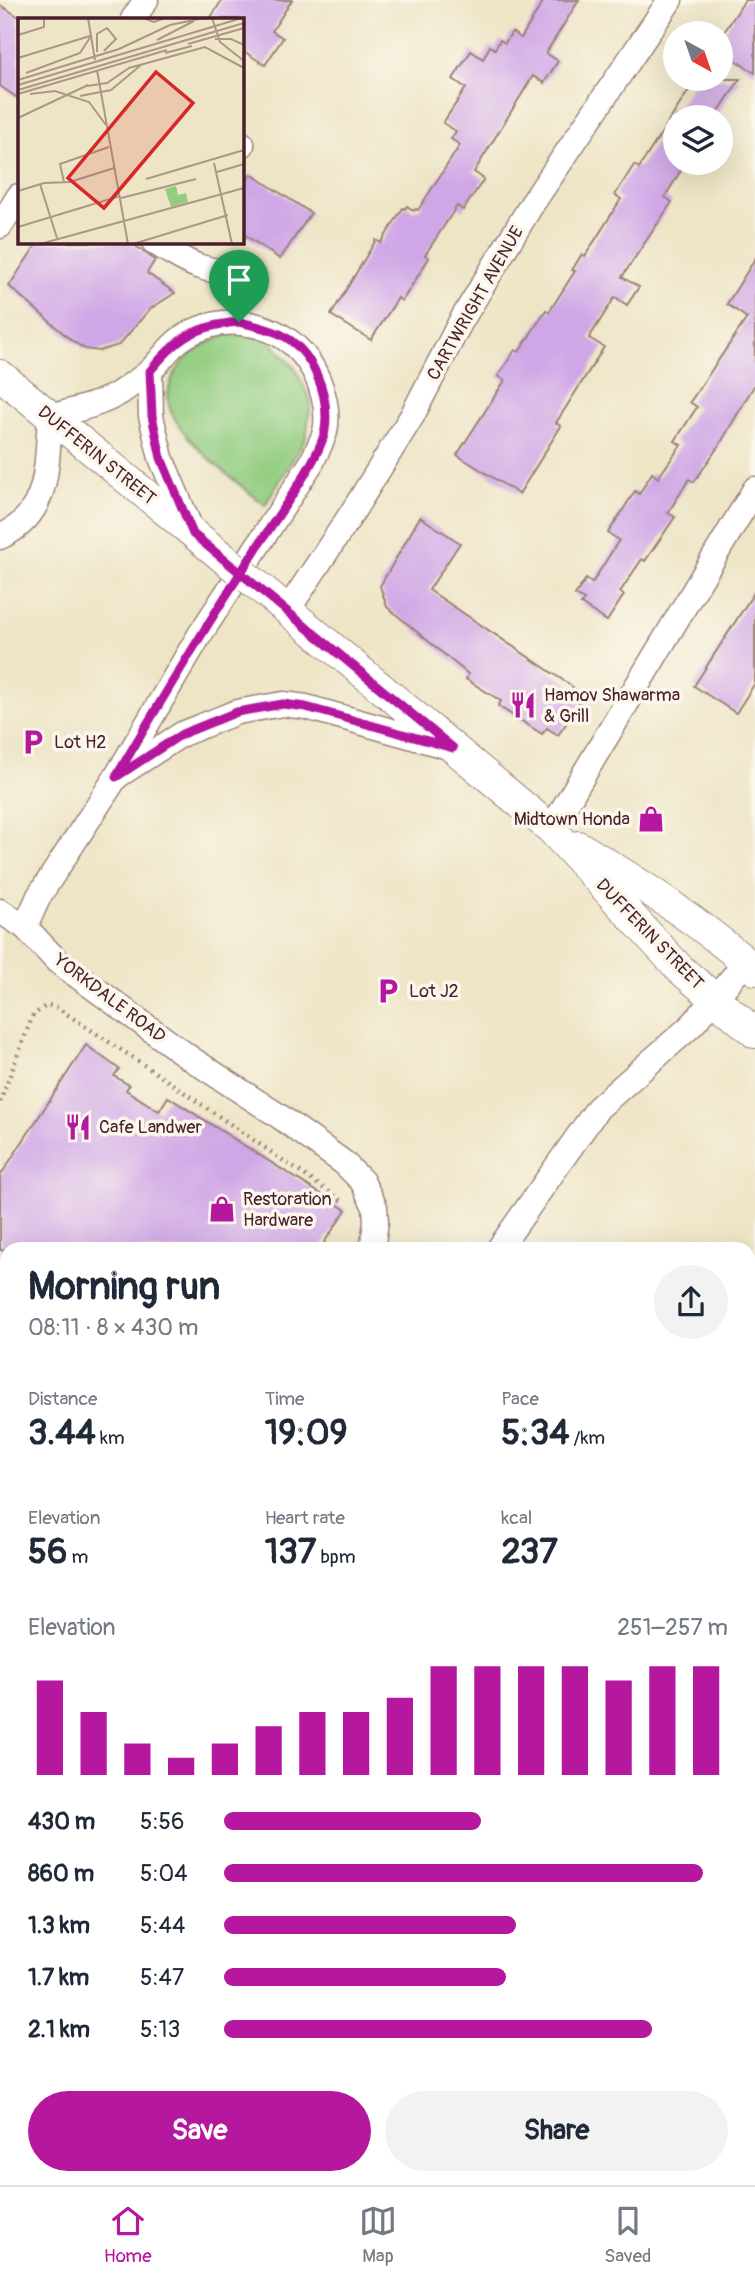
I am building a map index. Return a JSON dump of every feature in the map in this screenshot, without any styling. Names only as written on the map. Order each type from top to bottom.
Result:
[{"type":"main road","name":"DUFFERIN STREET","points":[[0,375],[551,829],[680,969],[755,1033]]},
{"type":"main road","name":"DUFFERIN STREET","points":[[551,829],[644,886],[707,930],[750,966]]},
{"type":"street","points":[[134,18],[145,0]]},
{"type":"street","name":"CARTWRIGHT AVENUE","points":[[287,611],[412,416],[461,321],[532,204],[670,0]]},
{"type":"street","points":[[0,226],[18,198]]},
{"type":"street","points":[[156,243],[197,267],[220,273],[247,273]]},
{"type":"street","points":[[0,537],[19,527],[38,504],[43,491],[50,417],[118,393],[150,371],[164,354],[185,336],[215,324],[239,322],[258,326],[283,335],[302,352],[317,373],[325,402],[325,432],[312,462],[200,636],[116,777],[39,896],[25,927]]},
{"type":"street","name":"DUFFERIN STREET","points":[[150,371],[152,416],[161,458],[193,534]]},
{"type":"street","points":[[551,829],[755,489]]},
{"type":"street","points":[[116,777],[182,734],[237,712],[283,704],[306,707],[453,748]]},
{"type":"street","name":"YORKDALE ROAD","points":[[0,911],[25,927],[57,961],[190,1058],[279,1115],[344,1163],[362,1181],[375,1207],[373,1242]]},
{"type":"street","points":[[504,1242],[598,1108],[692,1025],[714,998],[750,966]]},
{"type":"path","points":[[0,1101],[33,1015],[47,1005],[57,1007],[349,1208]]},
{"type":"green space","points":[[225,334],[264,335],[295,368],[311,401],[306,438],[265,505],[198,448],[177,422],[168,401],[172,378],[186,358],[203,345]]},
{"type":"building","points":[[222,0],[292,0],[272,31],[283,38],[265,65],[243,51],[243,18],[211,18]]},
{"type":"building","points":[[544,0],[579,0],[546,53],[558,61],[544,83],[533,76],[474,172],[484,179],[463,210],[457,206],[425,255],[429,258],[402,301],[398,298],[371,340],[331,315],[376,240],[381,243],[403,208],[407,206],[414,211],[418,210],[460,145],[451,139],[456,131],[443,123],[466,88],[453,79],[471,51],[483,59],[490,46],[495,49],[500,40],[505,43],[512,32],[521,38]]},
{"type":"building","points":[[745,0],[755,0],[755,73],[733,59],[731,21]]},
{"type":"building","points":[[0,5],[19,17],[18,98],[0,86]]},
{"type":"building","points":[[733,79],[740,79],[733,90]]},
{"type":"building","points":[[688,91],[732,91],[723,105],[679,105]]},
{"type":"building","points":[[663,131],[663,175],[678,175],[665,197],[672,202],[622,277],[639,287],[627,305],[615,297],[589,338],[604,347],[556,423],[561,426],[519,494],[457,455],[505,380],[498,376],[515,350],[519,352],[546,310],[549,312],[575,271],[572,270],[582,254],[585,256],[621,199],[615,195],[634,165],[639,168]]},
{"type":"building","points":[[251,174],[311,213],[280,259],[243,234],[243,187]]},
{"type":"building","points":[[37,243],[131,243],[155,260],[147,273],[175,293],[150,309],[119,345],[99,351],[85,349],[71,340],[9,286]]},
{"type":"building","points":[[755,259],[755,384],[694,482],[689,479],[668,513],[675,517],[620,592],[624,595],[607,621],[581,604],[584,600],[575,595],[586,579],[592,583],[619,540],[608,533],[635,491],[639,494],[652,473],[658,478],[681,445],[675,441],[697,407],[690,402],[747,318],[727,304]]},
{"type":"building","points":[[420,517],[460,543],[429,590],[573,687],[568,696],[581,703],[558,735],[547,728],[542,734],[498,706],[501,701],[466,679],[468,674],[387,607],[380,586]]},
{"type":"building","points":[[755,591],[755,683],[736,713],[694,686]]},
{"type":"building","points":[[86,1045],[119,1069],[114,1076],[129,1085],[126,1090],[159,1111],[168,1097],[346,1210],[324,1242],[0,1242],[0,1176]]},
{"type":"place","name":"Hamov Shawarma & Grill","points":[[523,705]]},
{"type":"place","name":"Lot H2","points":[[33,742]]},
{"type":"place","name":"Midtown Honda","points":[[651,819]]},
{"type":"place","name":"Lot J2","points":[[388,991]]},
{"type":"place","name":"Cafe Landwer","points":[[78,1127]]},
{"type":"place","name":"Restoration Hardware","points":[[222,1209]]},
{"type":"route","points":[[239,322],[215,324],[185,336],[164,354],[150,371],[152,416],[161,458],[193,534],[220,556],[262,589],[453,748],[306,707],[283,704],[237,712],[182,734],[116,777],[200,636],[236,579],[273,523],[312,462],[325,432],[325,402],[317,373],[302,352],[283,335],[239,322]]}]
